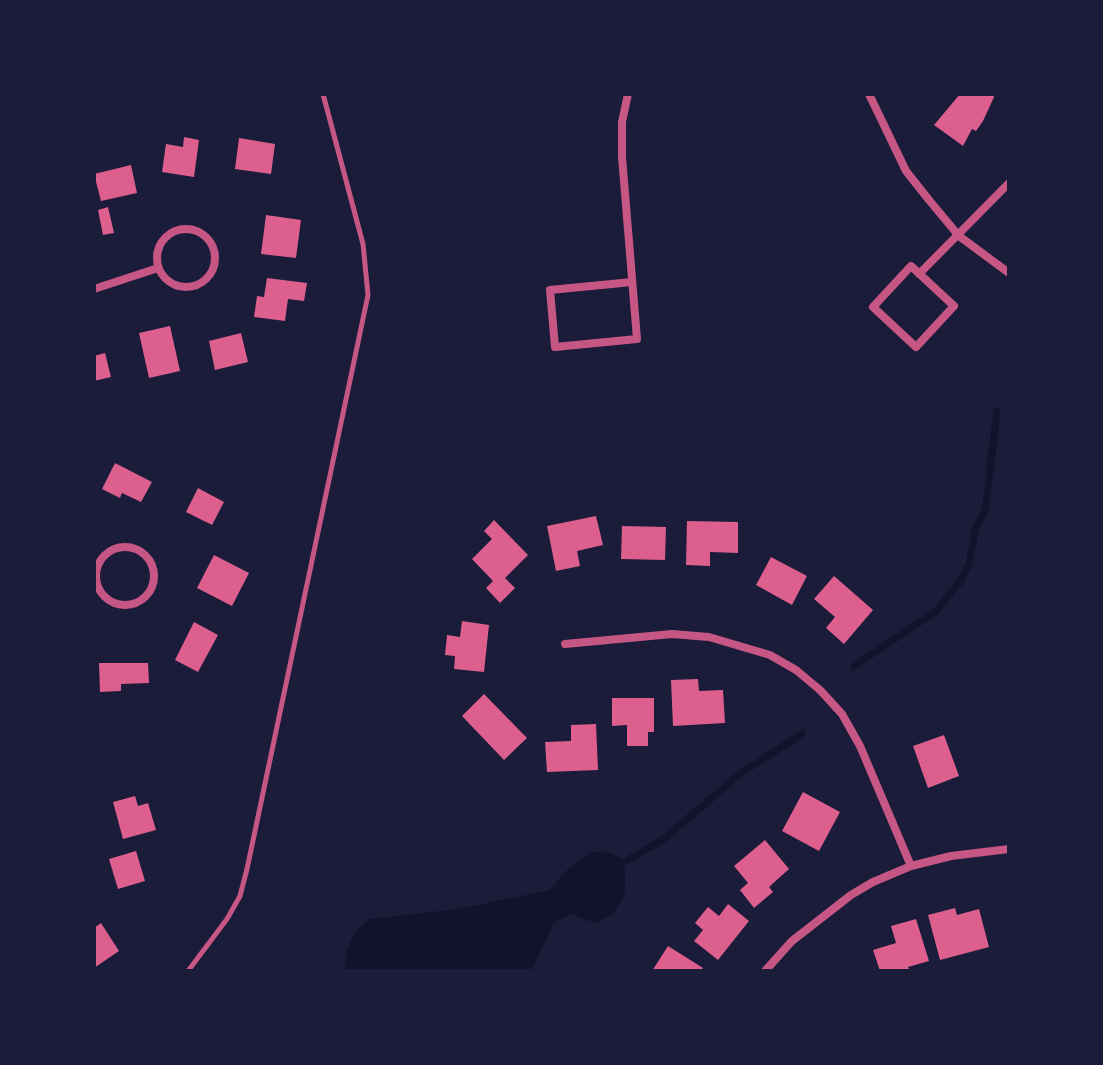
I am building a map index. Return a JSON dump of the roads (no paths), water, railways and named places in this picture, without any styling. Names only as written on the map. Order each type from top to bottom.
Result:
[{"type":"street","points":[[628,94],[622,122],[622,157],[637,339],[555,347],[550,290],[632,282]]},
{"type":"street","points":[[869,94],[906,171],[959,236],[1009,273]]},
{"type":"street","points":[[919,274],[1009,183]]},
{"type":"street","points":[[182,229],[197,230],[214,248],[212,271],[203,282],[190,287],[177,286],[167,280],[158,268],[157,256],[161,243],[169,233],[182,229]]},
{"type":"street","points":[[911,266],[919,274],[954,306],[916,347],[873,307],[911,266]]},
{"type":"street","points":[[94,289],[158,268]]},
{"type":"street","points":[[130,547],[143,553],[152,565],[154,581],[149,593],[138,602],[121,605],[106,599],[96,590],[98,566],[105,555],[117,548],[130,547]]},
{"type":"street","points":[[565,644],[672,634],[709,637],[770,655],[796,670],[842,714],[860,746],[911,866]]},
{"type":"street","points":[[765,971],[792,941],[851,895],[873,882],[911,866],[951,856],[1009,849]]},
{"type":"lane","points":[[188,971],[227,919],[240,896],[368,295],[363,244],[323,94]]},
{"type":"waterway","points":[[854,666],[935,612],[960,582],[969,564],[976,527],[985,512],[997,411]]},
{"type":"waterway","points":[[619,865],[664,839],[741,773],[802,734]]}]
